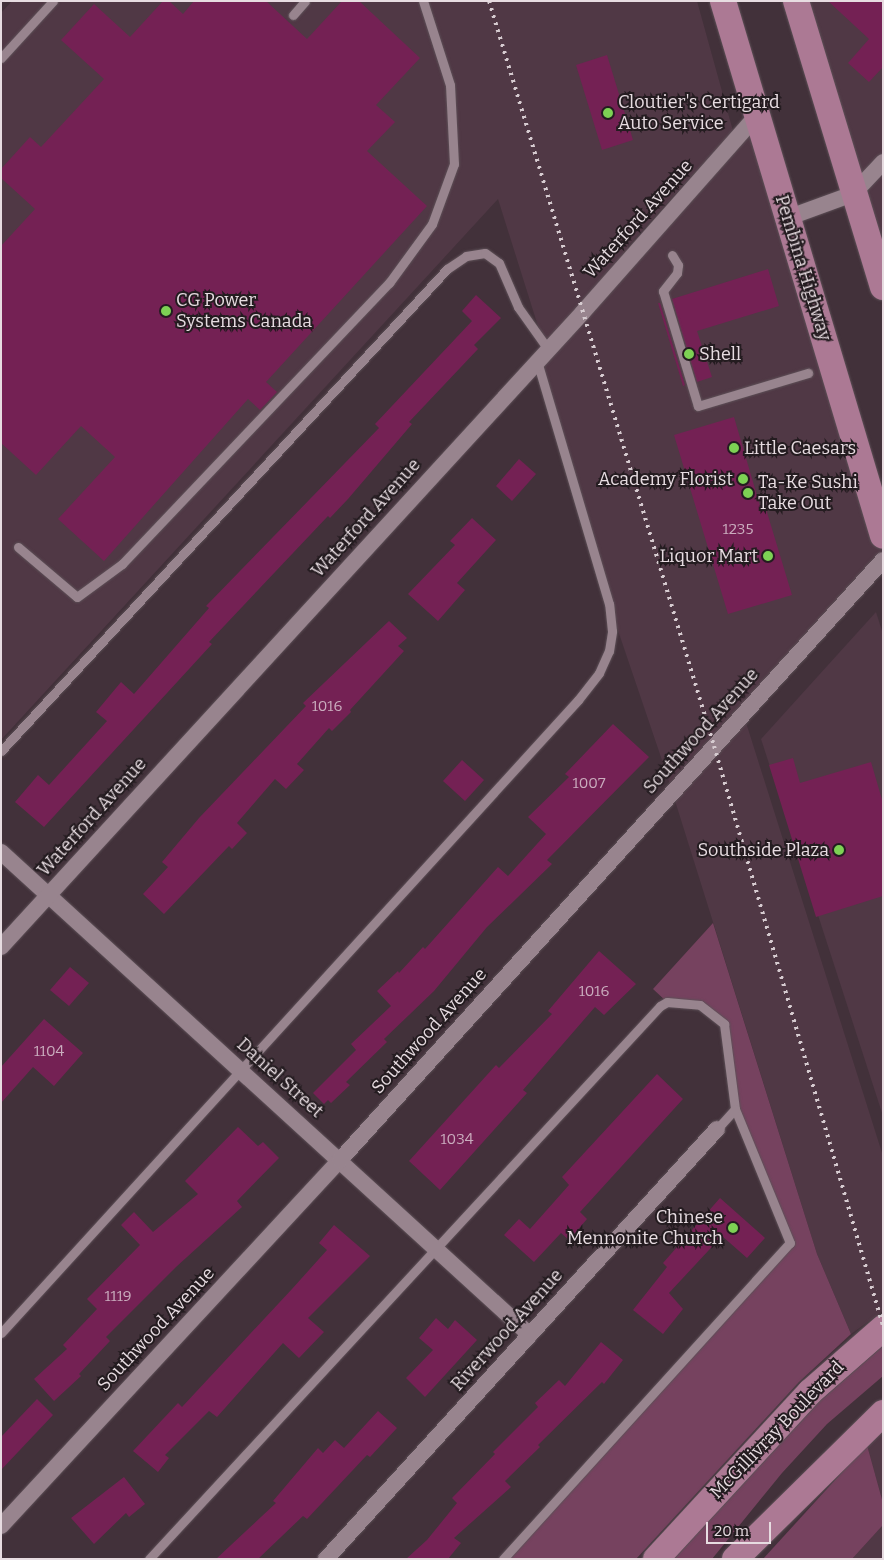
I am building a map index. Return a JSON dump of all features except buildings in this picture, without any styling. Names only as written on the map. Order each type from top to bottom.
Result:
[{"type":"main road","name":"Pembina Highway","points":[[723,1],[883,536]]},
{"type":"main road","points":[[796,1],[853,194],[883,287]]},
{"type":"main road","name":"McGillivray Boulevard","points":[[656,1559],[810,1392],[883,1328]]},
{"type":"main road","points":[[735,1559],[883,1413]]},
{"type":"street","name":"Waterford Avenue","points":[[1,946],[543,355],[757,115]]},
{"type":"street","points":[[788,218],[853,194],[883,162]]},
{"type":"street","name":"Southwood Avenue","points":[[1,1526],[340,1160],[883,560]]},
{"type":"street","name":"Daniel Street","points":[[1,852],[530,1335]]},
{"type":"street","name":"Riverwood Avenue","points":[[326,1559],[717,1129]]},
{"type":"lane","points":[[1,58],[53,1]]},
{"type":"lane","points":[[293,15],[305,1]]},
{"type":"lane","points":[[18,547],[77,597],[122,564],[394,275],[432,224],[454,164],[450,85],[423,1]]},
{"type":"lane","points":[[1,751],[447,268],[466,256],[486,253],[498,263],[543,355],[609,604],[612,631],[609,651],[599,673],[578,700],[1,1333]]},
{"type":"lane","points":[[672,255],[678,265],[677,273],[663,291],[698,406],[808,373]]},
{"type":"lane","points":[[150,1559],[435,1247],[667,1002],[700,1005],[724,1024],[734,1108],[790,1243],[503,1559]]},
{"type":"lane","points":[[717,1129],[734,1108]]},
{"type":"shaded area","points":[[12,1],[697,1],[733,131],[628,246],[631,257],[756,117],[860,460],[883,556],[743,713],[883,1156],[883,1311],[851,1334],[817,1254],[666,772],[609,604],[537,361],[548,349],[537,323],[498,199],[1,740],[1,13]]},
{"type":"shaded area","points":[[796,1],[883,1],[883,287]]},
{"type":"shaded area","points":[[876,612],[883,634],[883,1116],[761,739]]},
{"type":"shaded area","points":[[713,923],[817,1254],[851,1334],[799,1382],[636,1559],[508,1559],[790,1243],[735,1109],[724,1024],[700,1005],[667,1002],[653,989]]},
{"type":"shaded area","points":[[883,1346],[883,1376],[827,1424],[782,1473],[712,1559],[674,1559],[820,1401]]},
{"type":"shaded area","points":[[883,1428],[883,1503],[867,1445]]},
{"type":"shaded area","points":[[867,1445],[883,1503],[883,1525],[852,1559],[763,1559]]},
{"type":"shaded area","points":[[883,1525],[883,1559],[852,1559]]},
{"type":"railway","points":[[489,1],[714,746],[883,1326]]},
{"type":"place","name":"Cloutier's Certigard Auto Service","points":[[608,113]]},
{"type":"place","name":"CG Power Systems Canada","points":[[166,311]]},
{"type":"place","name":"Shell","points":[[689,354]]},
{"type":"place","name":"Little Caesars","points":[[734,448]]},
{"type":"place","name":"Academy Florist","points":[[743,479]]},
{"type":"place","name":"Ta-Ke Sushi Take Out","points":[[748,493]]},
{"type":"place","name":"Liquor Mart","points":[[768,556]]},
{"type":"place","name":"Southside Plaza","points":[[839,850]]},
{"type":"place","name":"Chinese Mennonite Church","points":[[733,1228]]}]
